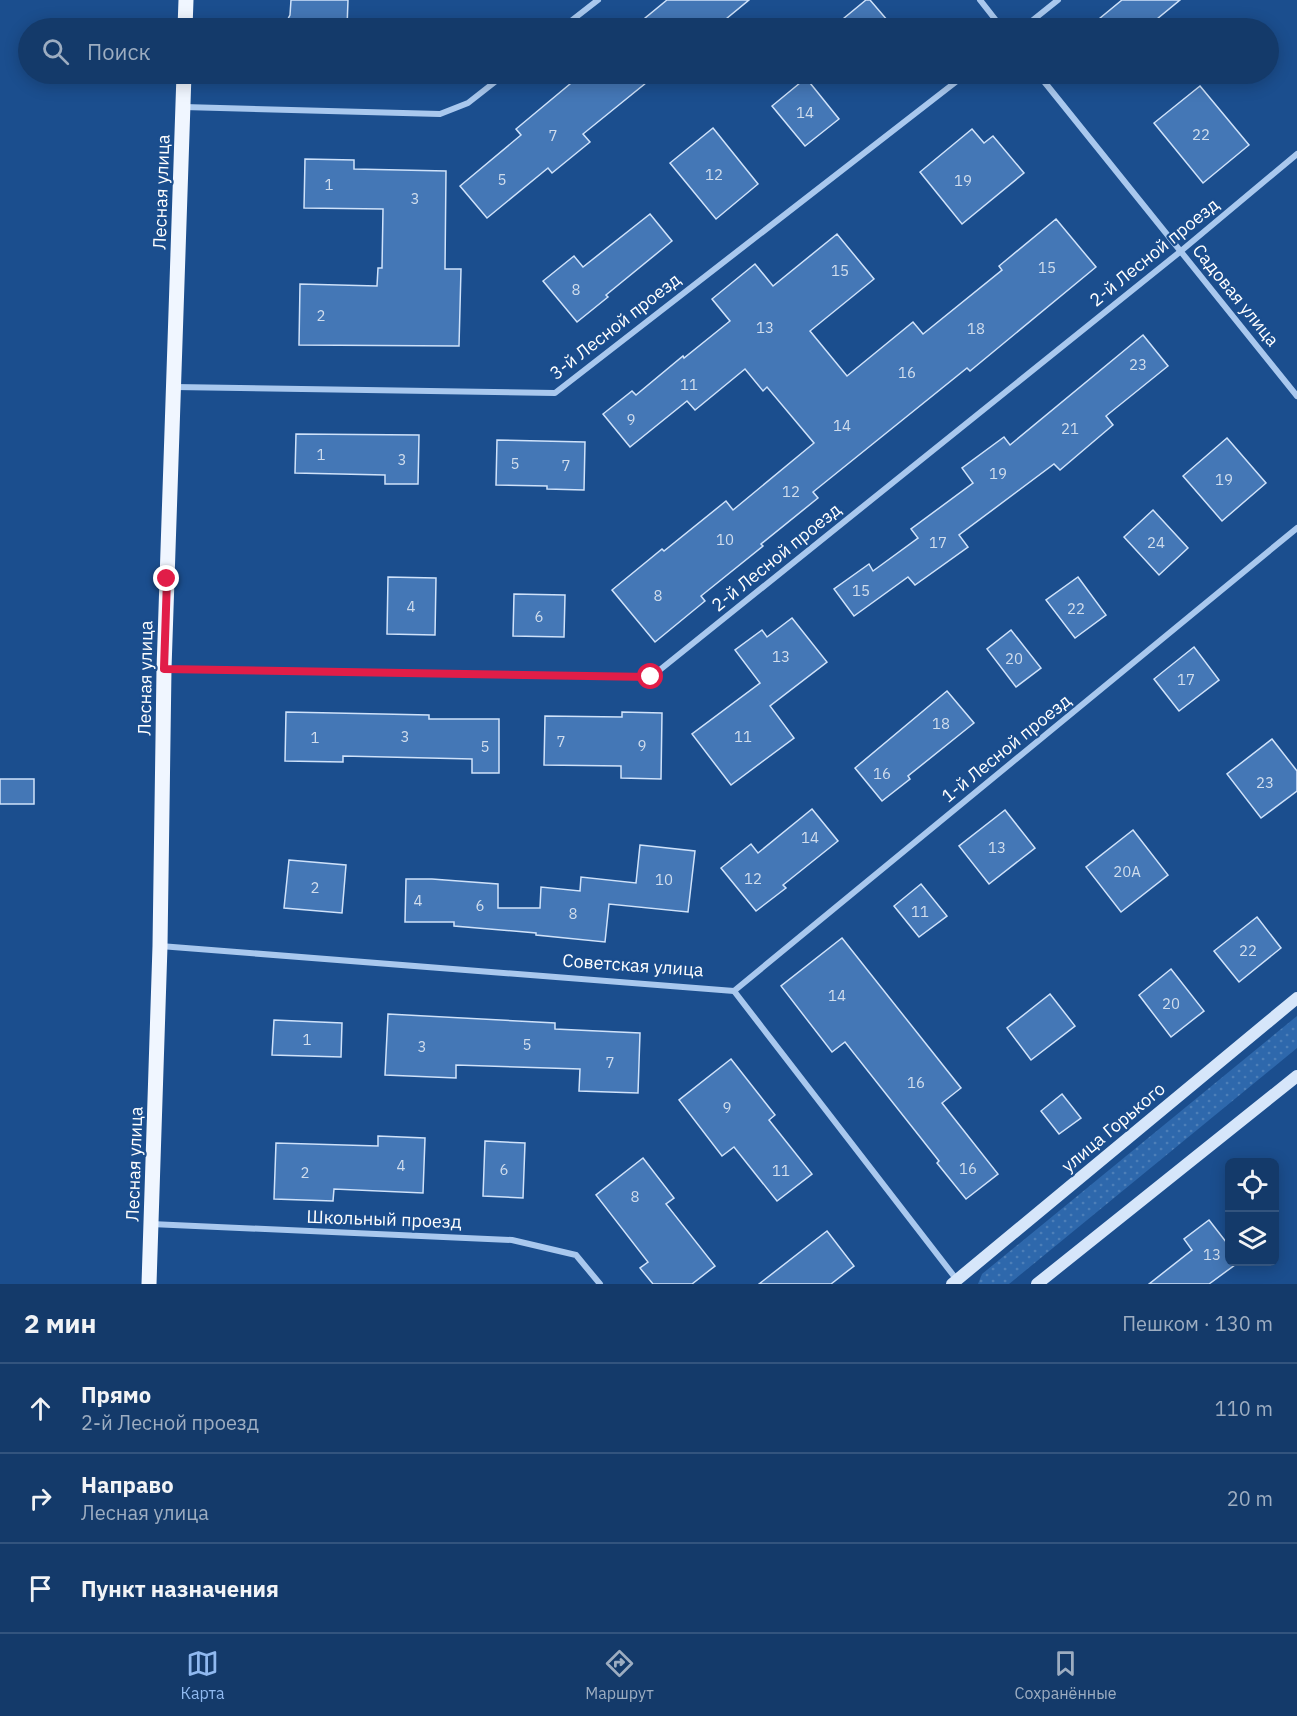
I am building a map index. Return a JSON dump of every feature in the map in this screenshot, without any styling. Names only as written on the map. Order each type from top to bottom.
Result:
[{"type":"main road","points":[[185,18],[186,0]]},
{"type":"main road","name":"Лесная улица","points":[[149,1284],[160,946],[164,669],[184,84]]},
{"type":"main road","name":"улица Горького","points":[[956,1283],[1297,998]]},
{"type":"main road","points":[[1037,1284],[1297,1076]]},
{"type":"street","points":[[575,18],[598,0]]},
{"type":"street","points":[[980,0],[994,18]]},
{"type":"street","points":[[1036,18],[1058,0]]},
{"type":"street","points":[[183,107],[440,114],[468,103],[492,84]]},
{"type":"street","name":"3-й Лесной проезд","points":[[174,387],[555,393],[953,84]]},
{"type":"street","name":"Садовая улица","points":[[1046,84],[1297,396]]},
{"type":"street","name":"2-й Лесной проезд","points":[[164,669],[651,677],[1181,251],[1297,154]]},
{"type":"street","name":"1-й Лесной проезд","points":[[734,991],[1297,528]]},
{"type":"street","name":"Советская улица","points":[[160,946],[734,991]]},
{"type":"street","points":[[734,991],[956,1283]]},
{"type":"street","name":"Школьный проезд","points":[[151,1224],[513,1240],[576,1256],[600,1284]]},
{"type":"shaded area","points":[[1297,1016],[1297,1048],[1009,1284],[978,1284],[982,1274]]},
{"type":"building","points":[[291,0],[348,0],[347,18],[288,18]]},
{"type":"building","points":[[667,0],[749,0],[727,18],[645,18]]},
{"type":"building","points":[[866,0],[870,0],[885,18],[844,18]]},
{"type":"building","points":[[1122,0],[1180,0],[1158,18],[1100,18]]},
{"type":"building","points":[[570,84],[645,84],[583,134],[590,142],[552,173],[548,168],[487,218],[460,186],[521,135],[516,129]]},
{"type":"building","points":[[799,84],[811,84],[839,119],[805,146],[772,106]]},
{"type":"building","points":[[1200,86],[1249,145],[1203,183],[1154,123]]},
{"type":"building","points":[[713,128],[758,184],[716,219],[670,163]]},
{"type":"building","points":[[972,129],[984,143],[993,136],[1024,173],[962,224],[920,172]]},
{"type":"building","points":[[305,159],[354,160],[354,169],[446,171],[445,269],[461,269],[459,346],[299,345],[300,284],[377,286],[378,268],[382,268],[383,209],[304,208]]},
{"type":"building","points":[[650,214],[672,241],[577,322],[543,281],[574,256],[583,267]]},
{"type":"building","points":[[1056,219],[1096,267],[970,371],[967,368],[813,492],[818,498],[701,596],[705,601],[655,642],[612,590],[726,501],[733,510],[814,443],[767,387],[763,391],[745,369],[695,410],[687,401],[630,447],[603,414],[632,391],[636,395],[730,321],[712,299],[755,264],[773,286],[837,234],[874,279],[810,331],[847,376],[913,322],[923,334],[1002,270],[999,266]]},
{"type":"building","points":[[1143,335],[1168,366],[1106,416],[1113,425],[1060,470],[1054,464],[959,535],[968,547],[915,585],[908,577],[854,616],[834,589],[869,564],[873,571],[918,538],[911,529],[973,483],[962,468],[1004,437],[1010,445]]},
{"type":"building","points":[[296,434],[419,435],[418,484],[385,484],[385,475],[295,473]]},
{"type":"building","points":[[1227,438],[1266,483],[1222,521],[1183,476]]},
{"type":"building","points":[[497,440],[585,442],[584,490],[547,489],[547,486],[496,485]]},
{"type":"building","points":[[1153,510],[1188,548],[1159,575],[1124,537]]},
{"type":"building","points":[[388,577],[436,578],[435,635],[387,634]]},
{"type":"building","points":[[1078,577],[1106,615],[1075,638],[1046,600]]},
{"type":"building","points":[[514,594],[565,595],[564,637],[513,636]]},
{"type":"building","points":[[792,618],[827,662],[770,706],[794,738],[731,785],[692,734],[760,683],[735,650],[762,630],[767,637]]},
{"type":"building","points":[[1011,630],[1041,668],[1016,687],[987,649]]},
{"type":"building","points":[[1194,647],[1219,680],[1179,711],[1154,679]]},
{"type":"building","points":[[947,691],[974,723],[908,776],[910,779],[882,801],[855,768]]},
{"type":"building","points":[[286,712],[429,715],[429,719],[499,719],[499,773],[472,773],[472,759],[343,756],[343,762],[285,761]]},
{"type":"building","points":[[622,712],[662,713],[661,779],[621,778],[621,766],[544,765],[545,716],[622,717]]},
{"type":"building","points":[[1272,739],[1297,771],[1297,791],[1261,818],[1227,774]]},
{"type":"building","points":[[0,779],[34,779],[34,804],[0,804]]},
{"type":"building","points":[[812,809],[838,841],[783,885],[786,888],[756,911],[721,868],[751,844],[758,853]]},
{"type":"building","points":[[1005,810],[1035,848],[989,884],[959,846]]},
{"type":"building","points":[[1133,830],[1168,875],[1121,912],[1086,867]]},
{"type":"building","points":[[640,845],[695,851],[688,912],[609,904],[605,942],[454,926],[454,922],[405,922],[406,879],[498,884],[498,908],[540,908],[541,887],[580,891],[581,877],[636,883]]},
{"type":"building","points":[[289,860],[346,865],[342,913],[284,908]]},
{"type":"building","points":[[921,884],[947,916],[919,937],[894,906]]},
{"type":"building","points":[[1257,917],[1281,948],[1239,982],[1214,951]]},
{"type":"building","points":[[842,938],[961,1088],[942,1103],[998,1174],[966,1199],[937,1163],[939,1161],[845,1042],[832,1052],[781,986]]},
{"type":"building","points":[[1171,969],[1204,1011],[1171,1037],[1139,995]]},
{"type":"building","points":[[1050,994],[1075,1026],[1031,1060],[1007,1028]]},
{"type":"building","points":[[388,1014],[555,1023],[555,1029],[640,1033],[638,1093],[579,1091],[580,1069],[456,1065],[456,1078],[385,1075]]},
{"type":"building","points":[[274,1020],[342,1023],[341,1057],[272,1055]]},
{"type":"building","points":[[731,1059],[775,1115],[769,1120],[812,1174],[777,1201],[734,1147],[722,1156],[679,1100]]},
{"type":"building","points":[[1062,1094],[1081,1118],[1059,1134],[1041,1111]]},
{"type":"building","points":[[378,1136],[425,1138],[423,1193],[334,1189],[333,1201],[274,1199],[276,1143],[378,1146]]},
{"type":"building","points":[[485,1141],[525,1143],[523,1198],[483,1196]]},
{"type":"building","points":[[643,1158],[674,1198],[666,1204],[715,1266],[692,1284],[653,1284],[640,1268],[648,1262],[596,1195]]},
{"type":"building","points":[[1209,1220],[1225,1241],[1225,1266],[1234,1266],[1209,1284],[1149,1284],[1192,1250],[1184,1239]]},
{"type":"building","points":[[827,1231],[854,1266],[831,1284],[759,1284]]},
{"type":"route","points":[[167,579],[164,669],[651,677]]}]
